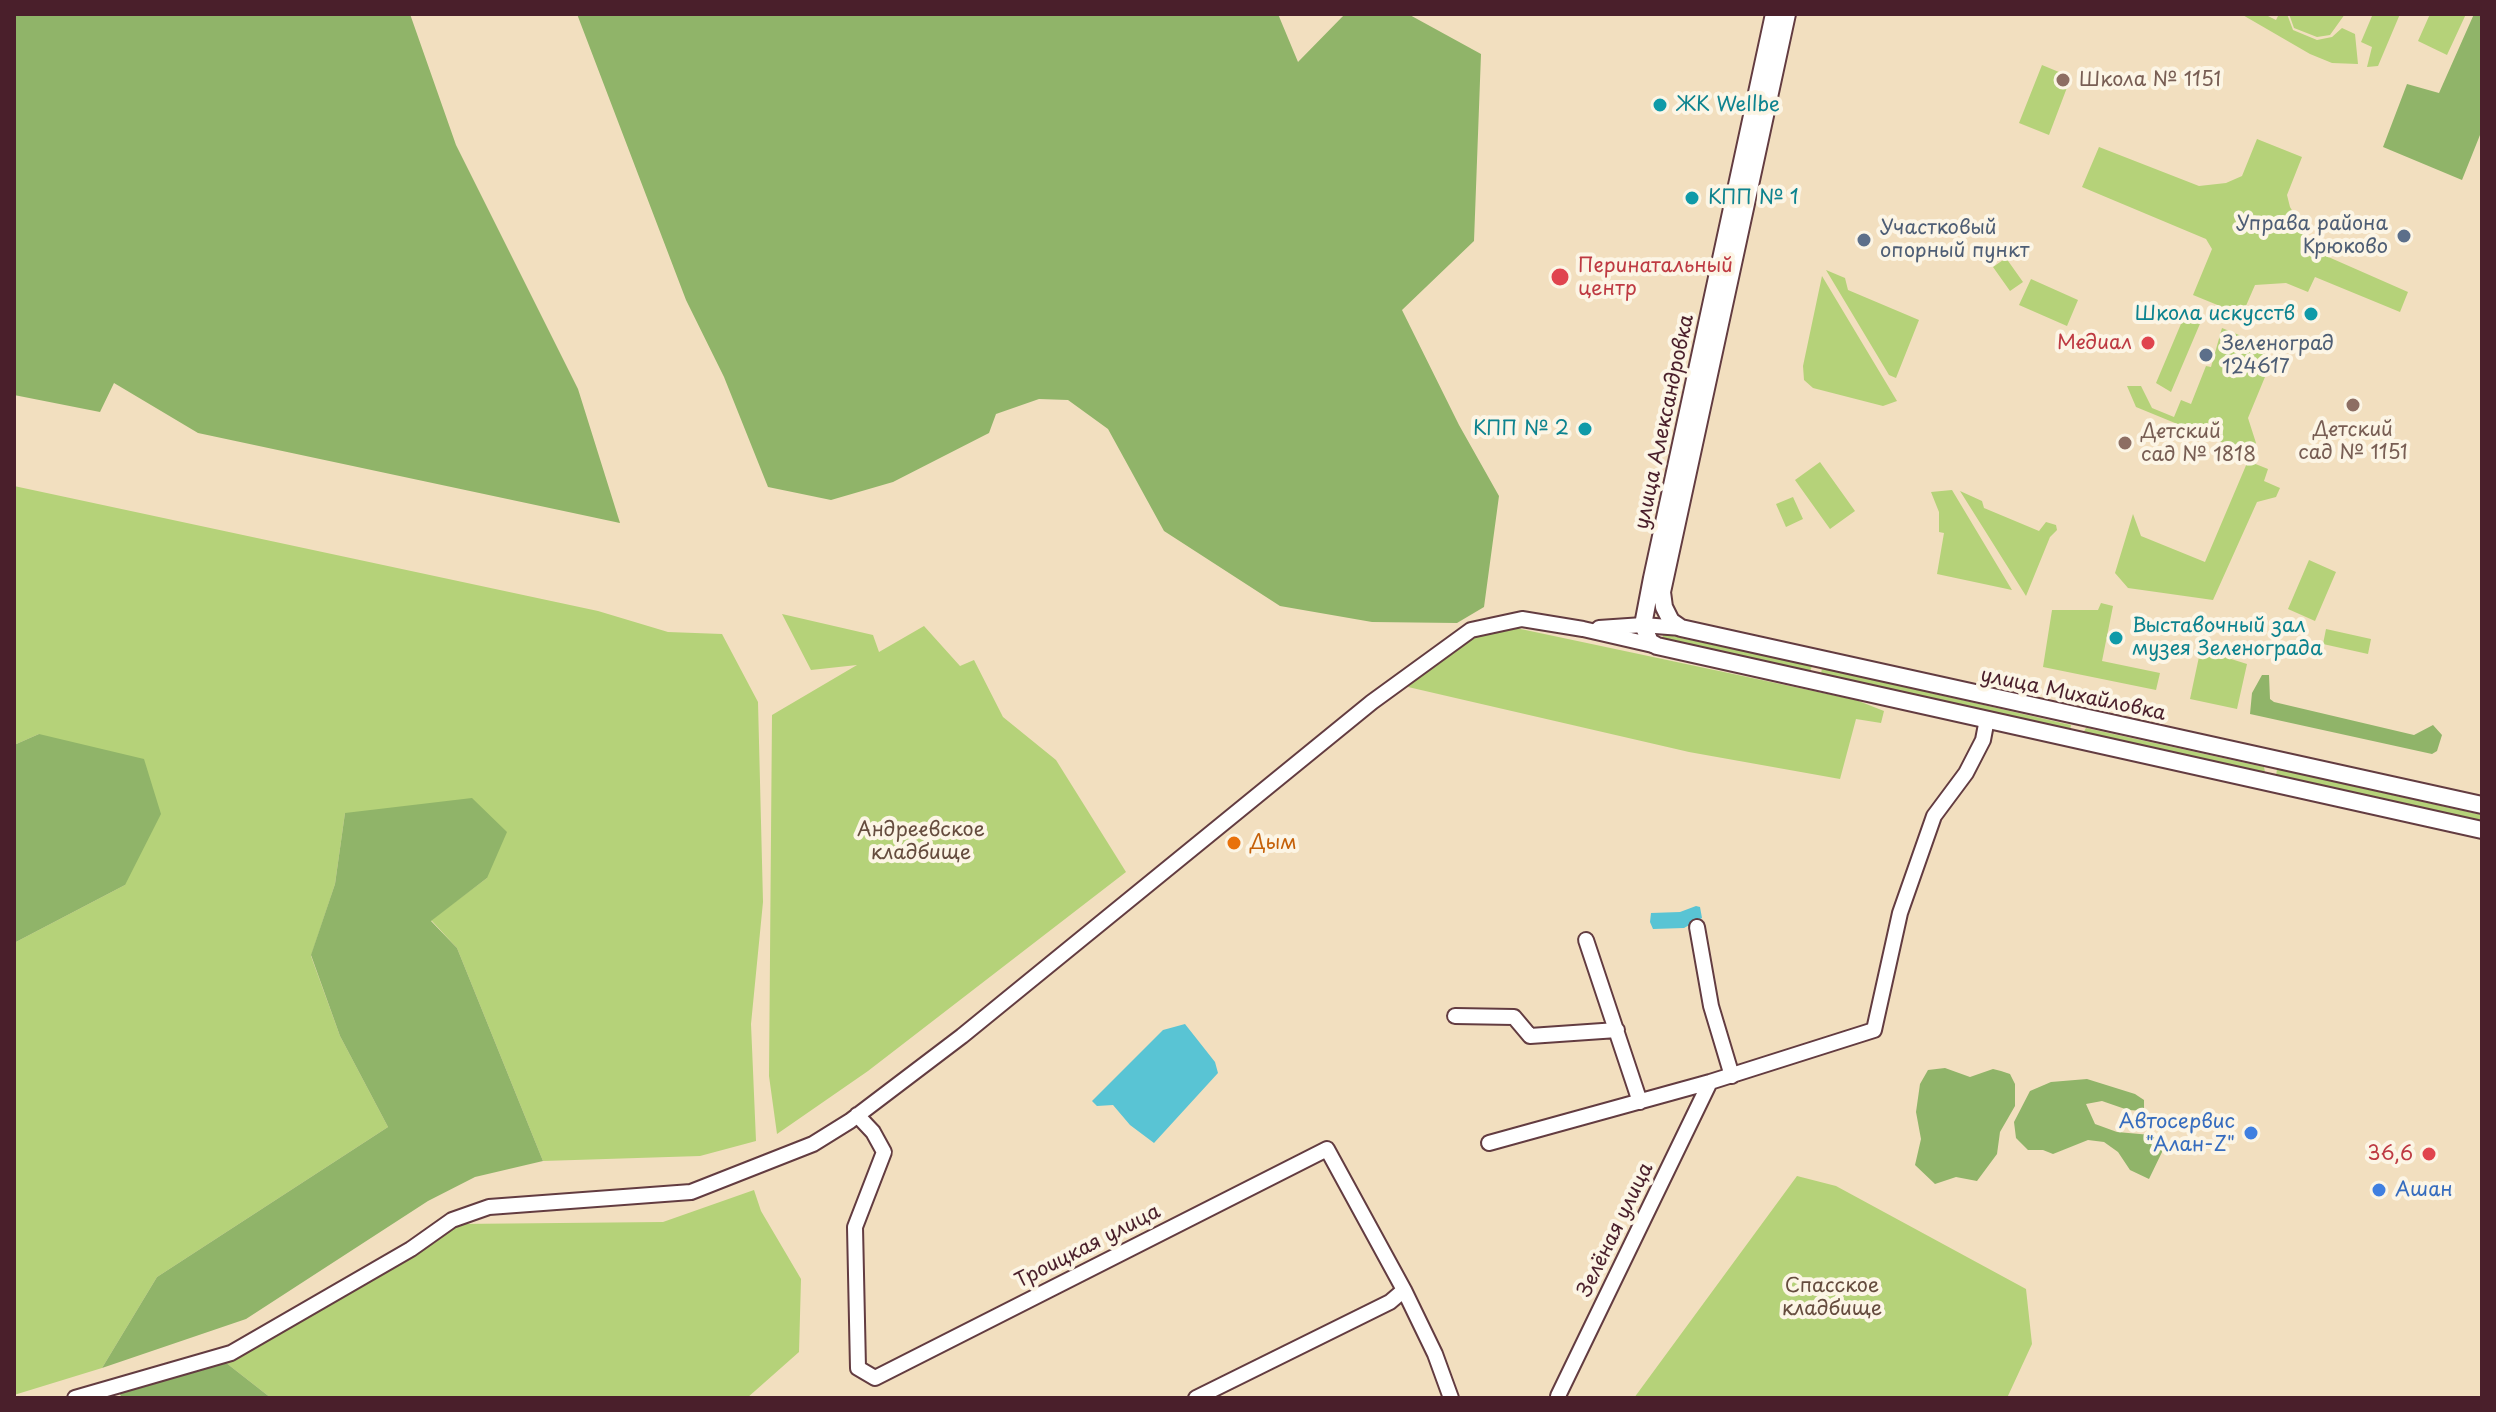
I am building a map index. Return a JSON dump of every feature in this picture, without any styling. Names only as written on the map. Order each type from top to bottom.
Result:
[{"type":"main road","name":"улица Александровка","points":[[1656,594],[1774,14]]},
{"type":"main road","name":"улица Александровка","points":[[1647,635],[1787,14]]},
{"type":"main road","points":[[1656,594],[1671,621],[1681,628]]},
{"type":"main road","name":"улица Михайловка","points":[[1681,628],[2482,805]]},
{"type":"main road","name":"улица Михайловка","points":[[1647,635],[1987,719],[2482,830]]},
{"type":"street","points":[[1616,626],[1640,611],[1656,594]]},
{"type":"street","points":[[75,1398],[231,1353],[411,1249],[452,1220],[489,1207],[691,1192],[813,1144],[857,1115],[991,1012],[1372,702],[1458,638],[1482,625],[1504,620],[1647,635]]},
{"type":"street","points":[[1583,629],[1616,626],[1647,635]]},
{"type":"street","name":"улица Михайловка","points":[[1647,635],[1681,628]]},
{"type":"street","points":[[2078,740],[2078,725],[2083,718]]},
{"type":"street","points":[[1489,1143],[1732,1076],[1874,1030],[1900,913],[1934,816],[1966,773],[1983,740],[1987,719]]},
{"type":"street","points":[[2263,782],[2272,767],[2269,759]]},
{"type":"street","points":[[1697,927],[1711,1006],[1732,1076]]},
{"type":"street","points":[[1586,940],[1640,1102]]},
{"type":"street","points":[[1455,1016],[1514,1017],[1530,1036],[1617,1030]]},
{"type":"street","name":"Зелёная улица","points":[[1558,1396],[1710,1082]]},
{"type":"street","name":"Троицкая улица","points":[[857,1115],[873,1132],[884,1152],[855,1227],[858,1368],[875,1378],[1327,1149],[1404,1290],[1435,1354],[1451,1398]]},
{"type":"street","points":[[1196,1398],[1390,1302],[1404,1290]]},
{"type":"green space","points":[[14,14],[410,14],[456,145],[578,389],[620,523],[198,433],[114,383],[100,412],[14,395]]},
{"type":"green space","points":[[577,14],[1278,14],[1298,62],[1345,14],[1408,14],[1481,54],[1474,241],[1402,310],[1459,425],[1499,496],[1484,607],[1457,623],[1372,622],[1280,606],[1164,531],[1108,429],[1068,400],[1039,399],[996,414],[989,433],[893,482],[831,500],[768,487],[724,377],[686,300]]},
{"type":"green space","points":[[2241,14],[2264,14],[2276,20],[2279,14],[2287,14],[2293,30],[2317,40],[2332,37],[2342,28],[2355,34],[2358,64],[2332,63],[2310,54]]},
{"type":"green space","points":[[2289,14],[2345,14],[2330,35],[2317,37],[2294,28]]},
{"type":"green space","points":[[2368,14],[2400,14],[2378,66],[2367,67],[2372,47],[2361,42],[2372,16]]},
{"type":"green space","points":[[2430,14],[2466,14],[2447,55],[2418,41]]},
{"type":"green space","points":[[2474,14],[2482,14],[2482,130],[2462,180],[2383,147],[2407,84],[2439,93]]},
{"type":"green space","points":[[2042,65],[2071,77],[2049,135],[2019,123]]},
{"type":"green space","points":[[2257,139],[2302,157],[2287,195],[2290,207],[2317,252],[2408,292],[2400,312],[2315,277],[2308,292],[2286,283],[2255,285],[2242,315],[2193,295],[2212,249],[2206,239],[2082,187],[2099,147],[2199,186],[2226,183],[2242,176]]},
{"type":"green space","points":[[2006,258],[2023,282],[2010,291],[1993,267]]},
{"type":"green space","points":[[1826,270],[1845,278],[1848,290],[1919,320],[1896,378],[1889,375]]},
{"type":"green space","points":[[1822,276],[1897,401],[1883,406],[1813,388],[1804,380],[1803,366]]},
{"type":"green space","points":[[2031,279],[2078,300],[2067,326],[2019,305]]},
{"type":"green space","points":[[2186,312],[2202,319],[2171,392],[2156,383]]},
{"type":"green space","points":[[2222,328],[2268,347],[2264,356],[2272,360],[2248,418],[2256,443],[2248,453],[2136,407],[2127,386],[2141,386],[2152,408],[2174,417],[2181,400],[2191,404],[2206,366],[2211,367]]},
{"type":"green space","points":[[2250,456],[2253,463],[2268,469],[2264,481],[2280,488],[2276,497],[2257,502],[2213,600],[2128,588],[2115,573],[2133,514],[2141,536],[2205,562]]},
{"type":"green space","points":[[1820,462],[1855,511],[1830,529],[1795,480]]},
{"type":"green space","points":[[14,486],[598,611],[668,632],[722,634],[758,702],[763,902],[751,1024],[756,1141],[700,1156],[543,1161],[457,948],[431,920],[487,878],[345,813],[335,884],[311,956],[340,1036],[388,1127],[157,1277],[102,1368],[14,1395],[14,943],[125,885],[39,734],[14,745]]},
{"type":"green space","points":[[1952,490],[2012,590],[1937,574],[1944,533],[1939,532],[1939,512],[1931,492]]},
{"type":"green space","points":[[1960,491],[1982,501],[1984,508],[2039,531],[2046,522],[2056,525],[2057,530],[2050,537],[2026,596]]},
{"type":"green space","points":[[1793,497],[1803,519],[1786,527],[1776,504]]},
{"type":"green space","points":[[2309,560],[2336,572],[2315,621],[2288,609]]},
{"type":"green space","points":[[2101,603],[2113,606],[2102,661],[2160,673],[2156,690],[2043,667],[2052,610],[2098,610]]},
{"type":"green space","name":"Андреевское кладбище","points":[[782,614],[873,635],[879,652],[924,626],[960,666],[974,660],[1003,717],[1056,760],[1126,872],[868,1071],[777,1134],[769,1076],[772,715],[857,665],[811,670]]},
{"type":"green space","points":[[1516,628],[1856,700],[1884,711],[1881,723],[1856,719],[1840,779],[1689,752],[1408,687],[1416,676],[1470,637]]},
{"type":"green space","points":[[2326,629],[2371,639],[2368,654],[2323,644]]},
{"type":"green space","points":[[1663,634],[1812,666],[1810,672],[1662,640]]},
{"type":"green space","points":[[2203,638],[2211,639],[2212,653],[2247,664],[2237,709],[2190,699]]},
{"type":"green space","points":[[1822,668],[2071,725],[2070,732],[1821,674]]},
{"type":"green space","points":[[2262,675],[2269,675],[2270,699],[2274,702],[2414,735],[2433,725],[2442,735],[2437,751],[2432,754],[2250,714],[2252,693]]},
{"type":"green space","points":[[2086,728],[2264,767],[2265,772],[2083,733]]},
{"type":"green space","points":[[39,734],[144,759],[161,814],[125,885],[14,943],[14,745]]},
{"type":"green space","points":[[2277,769],[2482,815],[2482,823],[2276,776]]},
{"type":"green space","points":[[472,798],[507,832],[487,878],[431,921],[457,948],[543,1161],[475,1177],[428,1201],[246,1319],[102,1368],[157,1277],[388,1127],[340,1036],[311,955],[335,884],[345,813]]},
{"type":"green space","points":[[1945,1068],[1970,1077],[1993,1069],[2010,1074],[2015,1084],[2015,1106],[2000,1132],[1997,1154],[1977,1181],[1956,1177],[1935,1184],[1915,1165],[1921,1139],[1916,1112],[1920,1084],[1928,1070]]},
{"type":"green space","points":[[2087,1079],[2135,1094],[2144,1100],[2144,1111],[2128,1110],[2102,1101],[2086,1104],[2095,1124],[2117,1132],[2161,1139],[2163,1150],[2149,1179],[2130,1170],[2118,1152],[2104,1142],[2088,1140],[2053,1154],[2028,1150],[2016,1138],[2014,1122],[2030,1091],[2051,1082]]},
{"type":"green space","name":"Спасское кладбище","points":[[1797,1176],[1836,1186],[2026,1289],[2032,1344],[2007,1398],[1634,1398]]},
{"type":"green space","points":[[754,1190],[761,1211],[801,1279],[799,1352],[747,1398],[271,1398],[225,1362],[382,1274],[457,1224],[663,1222]]},
{"type":"green space","points":[[225,1362],[271,1398],[122,1398],[118,1391]]},
{"type":"water","points":[[1700,907],[1702,918],[1684,928],[1653,929],[1651,913],[1680,912]]},
{"type":"water","points":[[1185,1024],[1215,1062],[1218,1073],[1154,1143],[1130,1125],[1113,1105],[1097,1106],[1092,1101],[1163,1030]]},
{"type":"place","name":"Школа № 1151","points":[[2063,80]]},
{"type":"place","name":"ЖК Wellbe","points":[[1660,105]]},
{"type":"place","name":"КПП № 1","points":[[1692,198]]},
{"type":"place","name":"Управа района Крюково","points":[[2404,236]]},
{"type":"place","name":"Участковый опорный пункт","points":[[1864,240]]},
{"type":"place","name":"Перинатальный центр","points":[[1560,277]]},
{"type":"place","name":"Школа искусств","points":[[2311,314]]},
{"type":"place","name":"Медиал","points":[[2148,343]]},
{"type":"place","name":"Зеленоград 124617","points":[[2206,355]]},
{"type":"place","name":"Детский сад № 1151","points":[[2353,405]]},
{"type":"place","name":"КПП № 2","points":[[1585,429]]},
{"type":"place","name":"Детский сад № 1818","points":[[2125,443]]},
{"type":"place","name":"Выставочный зал музея Зеленограда","points":[[2116,638]]},
{"type":"place","name":"Дым","points":[[1234,843]]},
{"type":"place","name":"Автосервис \"Алан-Z\"","points":[[2251,1133]]},
{"type":"place","name":"36,6","points":[[2429,1154]]},
{"type":"place","name":"Ашан","points":[[2379,1190]]}]
